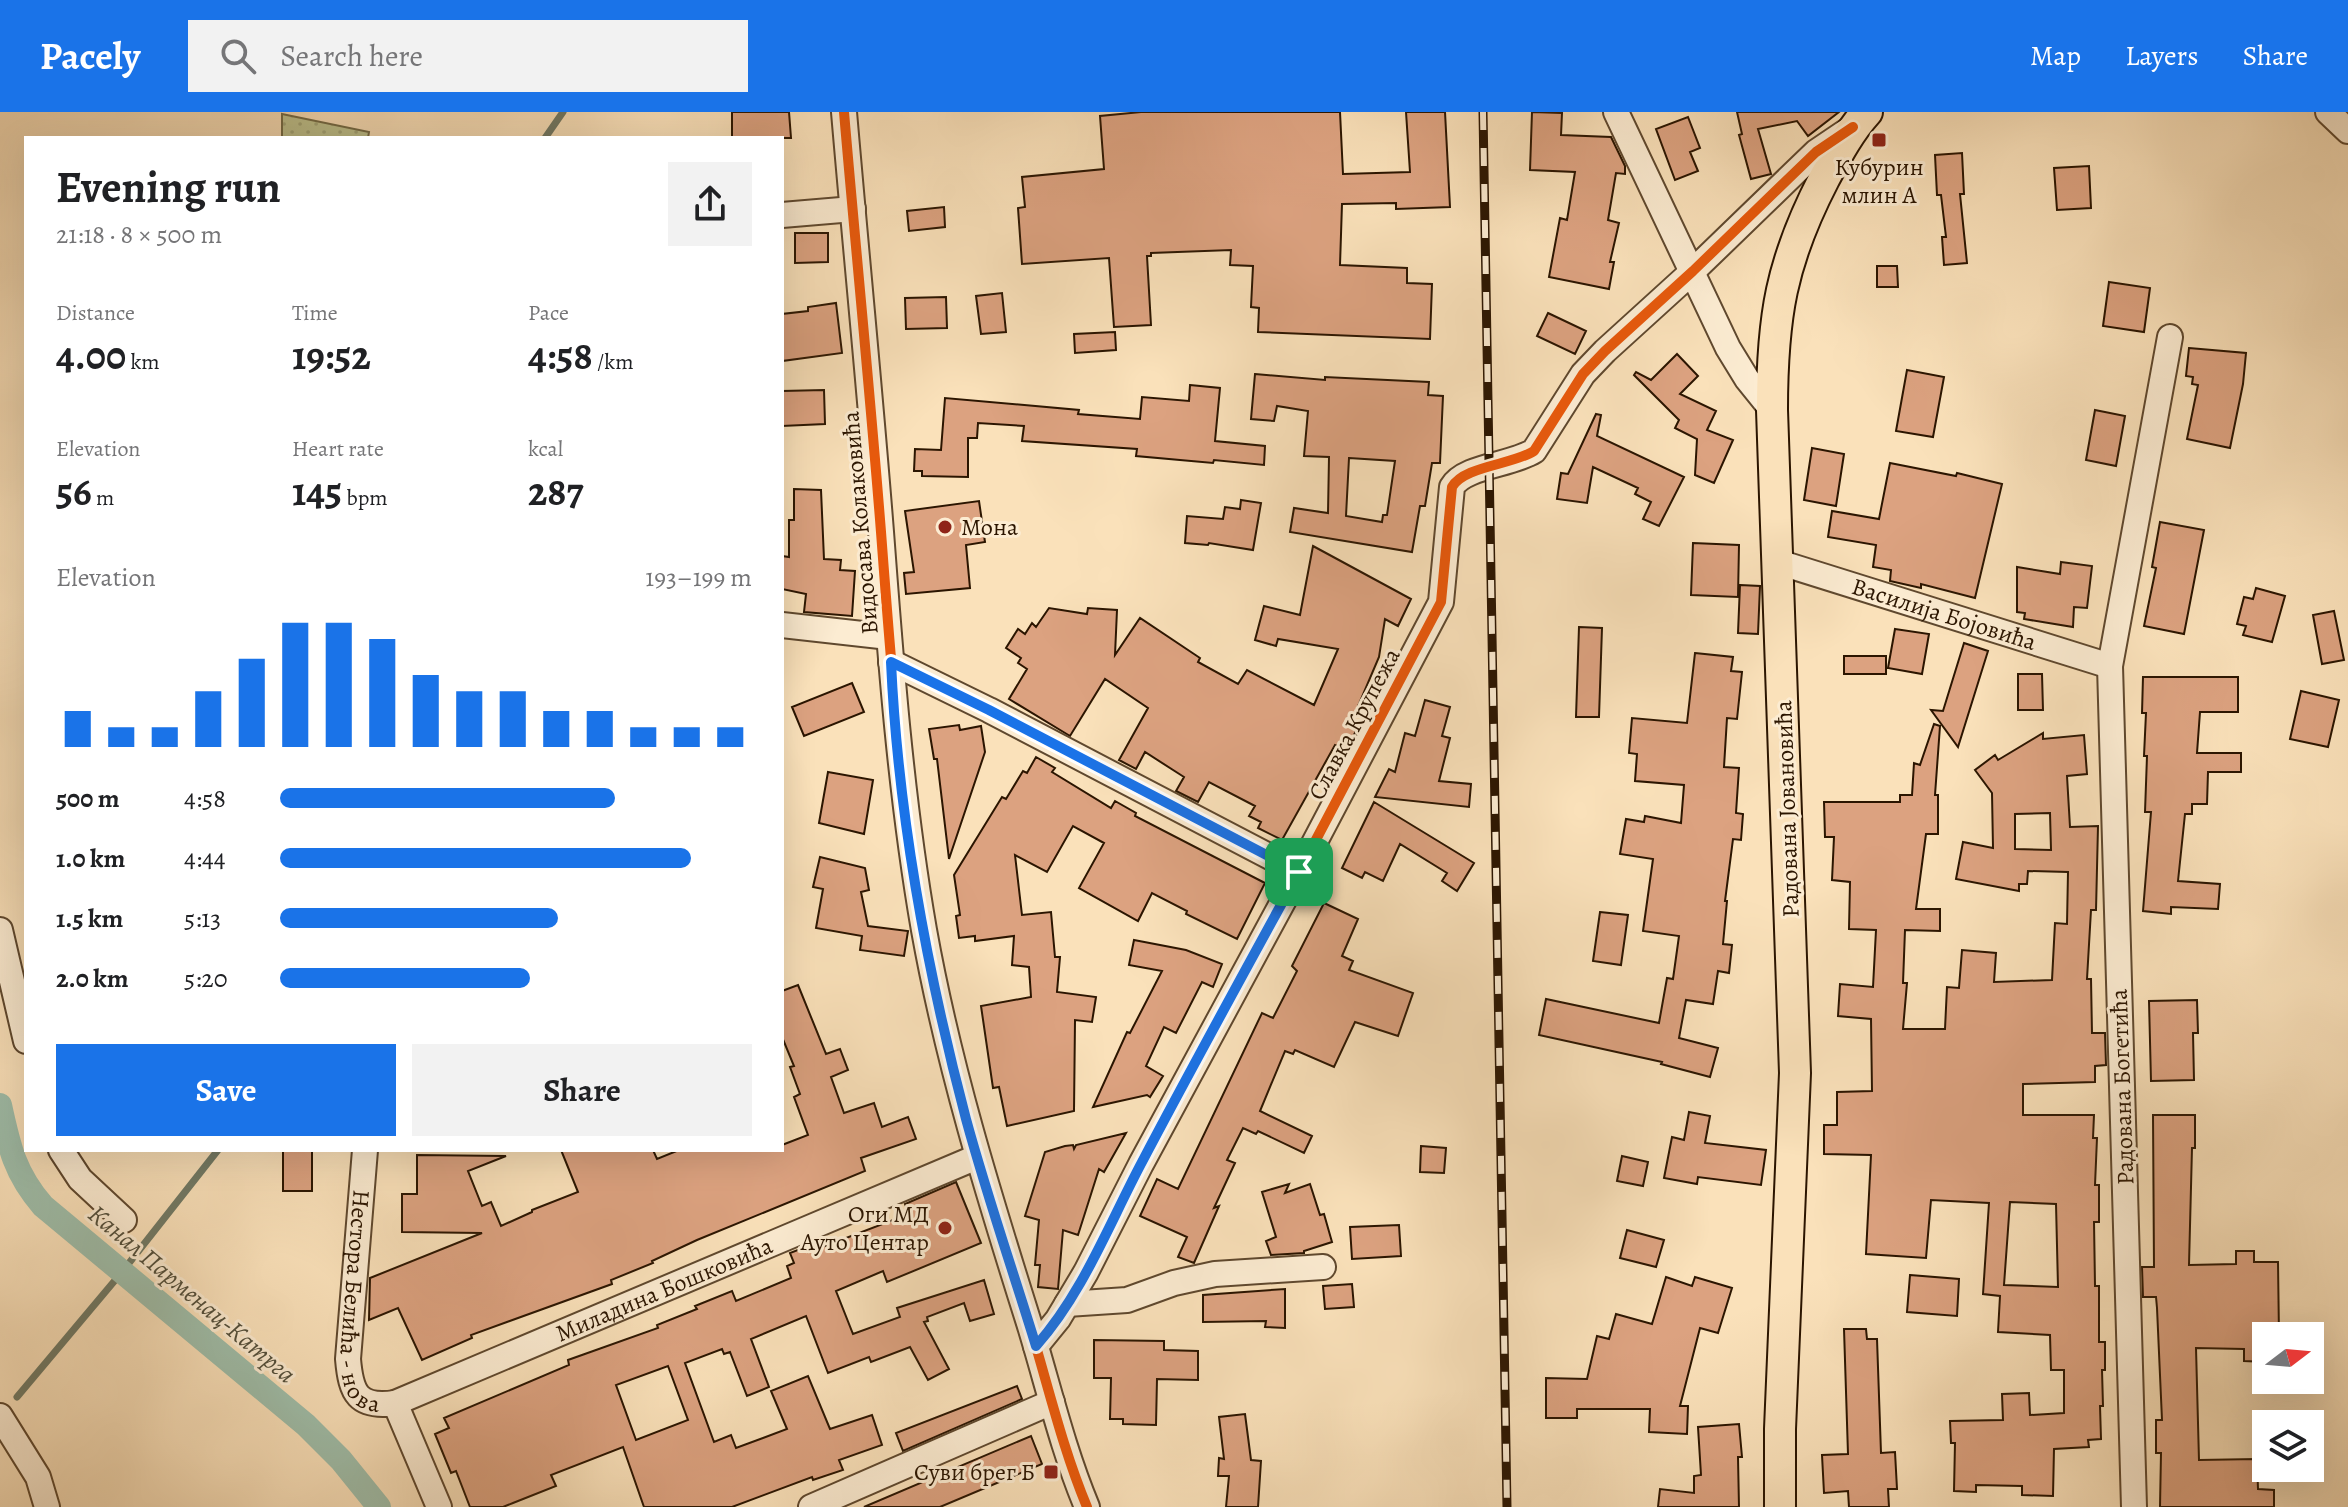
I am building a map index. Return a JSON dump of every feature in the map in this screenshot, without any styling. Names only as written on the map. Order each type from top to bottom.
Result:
[{"type":"main road","name":"Радована Јовановића","points":[[1780,1507],[1780,1429],[1795,1073],[1772,410],[1775,327],[1785,271],[1814,198],[1860,120]]},
{"type":"street","name":"Видосава Колаковића","points":[[844,112],[903,790],[925,931],[954,1068],[977,1157],[1036,1346]]},
{"type":"street","points":[[1616,112],[1728,348],[1747,379],[1772,410]]},
{"type":"street","points":[[2328,112],[2348,131]]},
{"type":"street","points":[[1693,271],[1816,152],[1860,120]]},
{"type":"street","points":[[784,215],[853,209]]},
{"type":"street","name":"Славка Крупежа","points":[[1036,1346],[1067,1304],[1441,602],[1455,481],[1522,459],[1534,451],[1583,374],[1693,271]]},
{"type":"street","name":"Радована Богетића","points":[[2134,1507],[2110,666],[2170,337]]},
{"type":"street","name":"Василија Бојовића","points":[[1778,562],[2110,666]]},
{"type":"street","points":[[784,625],[889,637]]},
{"type":"street","points":[[891,662],[1299,872]]},
{"type":"street","points":[[0,930],[24,1032]]},
{"type":"street","points":[[62,1152],[80,1179],[124,1220]]},
{"type":"street","name":"Нестора Белића - нова","points":[[365,1153],[348,1359],[350,1375],[354,1390],[363,1399],[375,1406],[395,1403],[439,1507]]},
{"type":"street","name":"Миладина Бошковића","points":[[395,1403],[977,1157]]},
{"type":"street","points":[[1067,1304],[1127,1300],[1174,1283],[1215,1274],[1323,1267]]},
{"type":"street","points":[[1036,1346],[1066,1453],[1087,1507]]},
{"type":"street","points":[[811,1507],[1052,1402]]},
{"type":"street","points":[[0,1416],[38,1477],[47,1507]]},
{"type":"green space","points":[[282,114],[369,132],[368,136],[282,136]]},
{"type":"building","points":[[732,112],[789,112],[791,138],[732,136]]},
{"type":"building","points":[[1141,112],[1340,112],[1343,174],[1410,172],[1406,112],[1445,112],[1450,207],[1396,209],[1396,203],[1342,204],[1340,265],[1407,268],[1407,283],[1432,284],[1430,339],[1258,332],[1259,308],[1251,307],[1253,266],[1230,265],[1231,250],[1151,253],[1147,256],[1151,325],[1114,327],[1109,258],[1022,264],[1018,208],[1025,207],[1022,177],[1104,169],[1100,116]]},
{"type":"building","points":[[1532,112],[1562,113],[1561,135],[1611,137],[1625,166],[1625,174],[1616,173],[1608,220],[1619,223],[1610,262],[1614,262],[1609,289],[1549,277],[1560,218],[1567,220],[1575,172],[1530,170]]},
{"type":"building","points":[[1737,112],[1839,112],[1808,136],[1797,121],[1758,129],[1771,174],[1751,179],[1739,135],[1742,134]]},
{"type":"building","points":[[1688,117],[1700,148],[1690,152],[1698,171],[1675,180],[1656,129]]},
{"type":"building","points":[[1962,153],[1964,194],[1960,194],[1967,263],[1944,265],[1942,237],[1946,237],[1941,195],[1937,195],[1935,155]]},
{"type":"building","points":[[2089,166],[2091,208],[2057,210],[2054,168]]},
{"type":"building","points":[[944,207],[945,227],[909,231],[907,211]]},
{"type":"building","points":[[795,233],[828,233],[828,262],[795,263]]},
{"type":"building","points":[[1877,266],[1897,266],[1898,287],[1877,287]]},
{"type":"building","points":[[2109,282],[2150,288],[2144,332],[2103,326]]},
{"type":"building","points":[[1002,293],[1006,332],[981,334],[976,296]]},
{"type":"building","points":[[946,297],[947,328],[906,329],[905,298]]},
{"type":"building","points":[[836,303],[842,353],[784,361],[784,314],[808,311],[808,307]]},
{"type":"building","points":[[1548,313],[1586,331],[1575,354],[1537,336]]},
{"type":"building","points":[[1115,332],[1116,350],[1075,353],[1074,334]]},
{"type":"building","points":[[2189,348],[2246,353],[2230,448],[2187,439],[2198,385],[2192,384],[2193,377],[2186,376]]},
{"type":"building","points":[[1677,354],[1698,376],[1680,394],[1716,411],[1707,430],[1733,440],[1714,483],[1695,475],[1697,439],[1675,428],[1679,420],[1634,375],[1636,372],[1651,380]]},
{"type":"building","points":[[1907,370],[1944,377],[1933,437],[1896,431]]},
{"type":"building","points":[[1255,374],[1325,380],[1325,377],[1429,382],[1428,395],[1443,396],[1440,463],[1432,463],[1425,506],[1420,506],[1412,552],[1290,532],[1294,508],[1328,513],[1329,457],[1304,456],[1308,411],[1277,406],[1274,421],[1251,419]],"holes":[[[1349,458],[1395,461],[1387,515],[1383,515],[1382,522],[1346,516]]]},
{"type":"building","points":[[1190,385],[1220,388],[1215,441],[1265,446],[1264,465],[1136,456],[1137,449],[1022,441],[1024,426],[978,423],[977,438],[968,438],[968,477],[922,476],[922,471],[914,471],[915,449],[941,450],[945,398],[1079,410],[1078,414],[1140,419],[1142,397],[1189,401]]},
{"type":"building","points":[[824,390],[825,424],[784,426],[784,391]]},
{"type":"building","points":[[2095,410],[2125,416],[2116,466],[2086,460]]},
{"type":"building","points":[[1596,414],[1601,415],[1597,436],[1684,477],[1659,526],[1643,519],[1651,502],[1635,494],[1638,488],[1593,467],[1587,503],[1557,499],[1561,473],[1568,474]]},
{"type":"building","points":[[1812,448],[1844,454],[1836,506],[1804,500]]},
{"type":"building","points":[[1890,463],[1956,476],[1957,473],[2002,484],[1975,598],[1921,584],[1921,588],[1890,581],[1891,570],[1873,567],[1876,545],[1828,537],[1832,511],[1879,519]]},
{"type":"building","points":[[794,489],[821,490],[824,559],[841,560],[840,570],[855,571],[852,616],[804,612],[806,594],[784,589],[784,556],[789,557],[789,520],[794,520]]},
{"type":"building","points":[[1241,500],[1261,503],[1253,550],[1209,543],[1185,543],[1187,516],[1223,519],[1225,507],[1240,509]]},
{"type":"building","points":[[979,501],[985,542],[966,545],[970,588],[906,594],[904,573],[914,572],[905,511]]},
{"type":"building","points":[[2160,522],[2204,530],[2184,634],[2144,626],[2156,568],[2152,567]]},
{"type":"building","points":[[1693,543],[1739,545],[1738,597],[1691,595]]},
{"type":"building","points":[[1313,546],[1411,599],[1398,626],[1385,619],[1379,657],[1350,725],[1357,729],[1346,750],[1335,745],[1282,840],[1258,828],[1261,822],[1249,816],[1255,806],[1209,782],[1198,802],[1176,791],[1184,777],[1145,752],[1136,769],[1119,760],[1148,708],[1105,679],[1070,736],[1009,699],[1027,669],[1018,663],[1021,658],[1006,648],[1018,629],[1025,634],[1032,623],[1036,627],[1049,608],[1087,614],[1088,608],[1117,610],[1115,655],[1140,618],[1200,658],[1198,662],[1238,684],[1247,670],[1314,705],[1338,649],[1278,639],[1276,646],[1255,640],[1264,606],[1300,615]]},
{"type":"building","points":[[2061,562],[2092,566],[2087,608],[2074,607],[2073,627],[2024,619],[2025,613],[2017,612],[2017,567],[2060,574]]},
{"type":"building","points":[[1740,585],[1760,586],[1758,634],[1738,633]]},
{"type":"building","points":[[2256,588],[2285,596],[2272,642],[2243,635],[2246,626],[2237,624],[2244,597],[2253,599]]},
{"type":"building","points":[[2334,611],[2344,660],[2322,664],[2313,615]]},
{"type":"building","points":[[1579,627],[1602,628],[1599,717],[1576,717]]},
{"type":"building","points":[[1895,629],[1929,634],[1922,674],[1888,668]]},
{"type":"building","points":[[1964,643],[1988,651],[1958,747],[1931,710],[1943,711]]},
{"type":"building","points":[[1695,653],[1733,657],[1731,671],[1742,672],[1737,719],[1727,718],[1724,767],[1739,768],[1736,813],[1743,814],[1741,840],[1733,839],[1725,901],[1723,944],[1732,945],[1729,973],[1718,971],[1713,1004],[1686,1000],[1679,1038],[1718,1048],[1710,1077],[1662,1062],[1539,1035],[1546,999],[1659,1023],[1667,978],[1673,979],[1679,936],[1643,931],[1653,859],[1620,854],[1626,819],[1644,822],[1645,816],[1681,823],[1684,785],[1635,781],[1637,754],[1629,753],[1632,718],[1687,723]]},
{"type":"building","points":[[1844,656],[1886,656],[1886,674],[1844,674]]},
{"type":"building","points":[[2018,674],[2042,674],[2043,710],[2018,710]]},
{"type":"building","points":[[2143,677],[2238,677],[2238,712],[2200,712],[2197,753],[2241,753],[2241,772],[2208,772],[2207,804],[2192,804],[2192,814],[2185,814],[2178,881],[2220,884],[2218,909],[2171,907],[2171,914],[2143,911],[2151,812],[2145,812],[2147,756],[2144,756],[2146,713],[2142,713]]},
{"type":"building","points":[[852,683],[864,712],[804,736],[792,707]]},
{"type":"building","points":[[2301,691],[2339,700],[2328,747],[2290,739]]},
{"type":"building","points":[[1425,700],[1450,707],[1442,736],[1450,738],[1439,781],[1471,784],[1469,807],[1375,797],[1389,769],[1395,772],[1405,733],[1415,736]]},
{"type":"building","points":[[1934,724],[1940,726],[1935,795],[1938,795],[1938,834],[1926,834],[1916,909],[1940,909],[1940,931],[1905,930],[1903,983],[1907,983],[1903,1029],[1945,1029],[1947,987],[1959,988],[1962,950],[1996,953],[1994,982],[2052,980],[2055,923],[2067,924],[2068,872],[2028,871],[2027,884],[2019,884],[2019,891],[1956,879],[1963,842],[1993,848],[1992,793],[1975,770],[1995,755],[1998,760],[2043,733],[2043,739],[2084,735],[2087,774],[2067,776],[2070,827],[2098,826],[2096,910],[2091,910],[2087,979],[2091,979],[2092,1033],[2105,1033],[2106,1065],[2095,1066],[2095,1082],[2023,1084],[2023,1115],[2094,1115],[2093,1138],[2097,1138],[2095,1185],[2099,1185],[2099,1222],[2094,1222],[2095,1286],[2099,1286],[2099,1342],[2105,1342],[2105,1370],[2102,1370],[2101,1439],[2088,1440],[2089,1447],[2054,1449],[2053,1496],[2022,1495],[2022,1486],[1976,1485],[1976,1492],[1954,1491],[1955,1443],[1951,1443],[1950,1421],[2003,1420],[2002,1394],[2029,1393],[2030,1415],[2064,1413],[2064,1370],[2051,1370],[2050,1335],[1998,1332],[2000,1296],[1983,1294],[1989,1203],[1931,1200],[1926,1258],[1866,1254],[1871,1155],[1824,1154],[1824,1125],[1837,1125],[1837,1092],[1872,1091],[1871,1019],[1838,1016],[1840,984],[1873,987],[1876,930],[1849,929],[1850,882],[1832,880],[1834,837],[1825,837],[1824,802],[1900,802],[1900,795],[1912,795],[1914,763],[1920,765]],"holes":[[[2050,813],[2051,850],[2015,849],[2015,814]],[[2010,1202],[2056,1204],[2058,1287],[2004,1285]]]},
{"type":"building","points":[[959,725],[960,730],[981,726],[985,752],[949,859],[937,759],[934,759],[929,729]]},
{"type":"building","points":[[1036,757],[1055,768],[1052,772],[1111,808],[1115,801],[1136,813],[1135,816],[1265,883],[1237,939],[1152,893],[1138,921],[1079,888],[1104,843],[1073,826],[1047,872],[1015,855],[1022,915],[1051,912],[1055,957],[1060,957],[1057,992],[1096,997],[1092,1022],[1075,1020],[1074,1111],[1007,1126],[999,1087],[993,1088],[981,1006],[1031,997],[1029,967],[1012,965],[1014,936],[975,941],[975,936],[959,938],[956,916],[960,915],[954,875],[1002,797],[1006,799],[1023,771],[1027,773]]},
{"type":"building","points":[[828,772],[873,780],[864,834],[819,823]]},
{"type":"building","points":[[1374,802],[1474,863],[1457,891],[1442,881],[1447,873],[1400,844],[1383,881],[1365,872],[1362,878],[1342,868]]},
{"type":"building","points":[[820,857],[865,868],[869,890],[861,892],[868,926],[908,931],[904,956],[860,950],[862,936],[816,928],[823,889],[813,887]]},
{"type":"building","points":[[1324,903],[1358,919],[1342,956],[1353,961],[1349,970],[1413,993],[1398,1036],[1355,1022],[1334,1067],[1295,1050],[1293,1054],[1285,1051],[1260,1111],[1312,1136],[1304,1153],[1258,1131],[1256,1134],[1243,1128],[1227,1160],[1235,1163],[1194,1263],[1178,1257],[1187,1237],[1140,1216],[1157,1179],[1178,1189],[1262,1013],[1273,1018],[1297,971],[1292,966]]},
{"type":"building","points":[[1600,912],[1628,915],[1621,965],[1593,961]]},
{"type":"building","points":[[1134,940],[1186,950],[1222,964],[1213,987],[1202,982],[1176,1033],[1164,1027],[1146,1066],[1163,1076],[1150,1097],[1147,1095],[1093,1107],[1127,1032],[1130,1033],[1162,971],[1129,965]]},
{"type":"building","points":[[798,985],[826,1054],[840,1049],[848,1070],[831,1077],[844,1113],[874,1103],[882,1127],[908,1117],[916,1139],[861,1158],[865,1171],[697,1240],[611,1280],[612,1284],[471,1335],[472,1338],[422,1360],[398,1308],[369,1320],[370,1278],[482,1233],[402,1232],[402,1194],[417,1194],[417,1155],[506,1156],[468,1171],[482,1206],[491,1202],[501,1226],[578,1192],[562,1152],[654,1152],[657,1159],[674,1152],[784,1152],[784,1144],[808,1135],[794,1097],[800,1094],[790,1067],[794,1066],[784,1042],[784,990]]},
{"type":"building","points":[[2197,1000],[2198,1033],[2193,1033],[2194,1080],[2151,1081],[2149,1001]]},
{"type":"building","points":[[1689,1112],[1710,1116],[1705,1143],[1766,1150],[1761,1185],[1698,1177],[1697,1184],[1664,1178],[1672,1137],[1684,1140]]},
{"type":"building","points":[[2153,1115],[2195,1115],[2189,1265],[2236,1264],[2236,1251],[2254,1251],[2254,1262],[2278,1262],[2279,1322],[2252,1322],[2252,1361],[2244,1361],[2244,1349],[2196,1348],[2199,1460],[2252,1459],[2252,1482],[2258,1482],[2258,1489],[2274,1490],[2274,1507],[2160,1507],[2161,1453],[2156,1453],[2156,1420],[2162,1420],[2157,1308],[2156,1297],[2143,1297],[2142,1267],[2154,1267]]},
{"type":"building","points":[[1126,1133],[1104,1172],[1099,1169],[1078,1235],[1063,1230],[1058,1289],[1038,1287],[1040,1265],[1035,1265],[1039,1220],[1025,1216],[1045,1152],[1073,1145],[1074,1149],[1076,1145]]},
{"type":"building","points":[[1421,1146],[1446,1148],[1444,1173],[1420,1172]]},
{"type":"building","points":[[283,1152],[312,1152],[312,1191],[283,1191]]},
{"type":"building","points":[[1622,1156],[1648,1162],[1643,1186],[1617,1181]]},
{"type":"building","points":[[956,1182],[981,1243],[887,1282],[883,1271],[836,1291],[853,1334],[900,1317],[897,1308],[984,1280],[994,1314],[970,1321],[964,1303],[927,1317],[928,1321],[924,1322],[949,1369],[928,1380],[910,1347],[871,1362],[869,1357],[828,1373],[806,1316],[751,1339],[769,1387],[747,1396],[730,1352],[724,1354],[722,1349],[685,1363],[714,1442],[731,1435],[736,1448],[787,1429],[771,1391],[808,1376],[830,1429],[872,1415],[882,1445],[839,1460],[843,1470],[813,1480],[812,1477],[732,1507],[644,1507],[623,1447],[551,1475],[556,1486],[503,1507],[470,1507],[456,1471],[451,1473],[435,1434],[449,1428],[444,1418],[569,1365],[568,1360],[658,1328],[657,1325],[697,1309],[695,1306],[732,1291],[736,1301],[791,1278],[787,1266],[794,1263],[790,1253],[818,1242],[820,1248],[909,1214],[905,1204]],"holes":[[[668,1366],[688,1420],[636,1440],[616,1385]]]},
{"type":"building","points":[[1289,1184],[1285,1193],[1310,1184],[1320,1215],[1324,1214],[1332,1242],[1304,1253],[1271,1255],[1266,1241],[1276,1237],[1262,1192]]},
{"type":"building","points":[[1399,1225],[1401,1256],[1352,1259],[1350,1227]]},
{"type":"building","points":[[1627,1230],[1664,1240],[1656,1267],[1620,1258]]},
{"type":"building","points":[[1910,1275],[1959,1279],[1957,1316],[1907,1312]]},
{"type":"building","points":[[1666,1277],[1692,1286],[1695,1277],[1732,1288],[1718,1333],[1700,1328],[1680,1406],[1688,1406],[1687,1434],[1649,1432],[1650,1409],[1577,1409],[1577,1418],[1546,1418],[1546,1378],[1587,1379],[1597,1336],[1609,1339],[1616,1314],[1652,1324]]},
{"type":"building","points":[[1352,1284],[1354,1307],[1325,1309],[1323,1286]]},
{"type":"building","points":[[1285,1289],[1285,1328],[1265,1327],[1266,1321],[1203,1322],[1203,1295]]},
{"type":"building","points":[[1844,1329],[1866,1329],[1867,1339],[1877,1339],[1881,1453],[1895,1452],[1897,1489],[1888,1489],[1889,1507],[1849,1507],[1848,1491],[1824,1493],[1822,1455],[1848,1454]]},
{"type":"building","points":[[1094,1340],[1164,1341],[1164,1350],[1198,1351],[1198,1380],[1157,1379],[1156,1425],[1123,1424],[1123,1419],[1110,1419],[1111,1378],[1094,1378]]},
{"type":"building","points":[[1017,1386],[1022,1399],[903,1451],[896,1433]]},
{"type":"building","points":[[1245,1414],[1251,1460],[1261,1461],[1258,1507],[1226,1507],[1229,1476],[1218,1476],[1219,1458],[1224,1459],[1219,1417]]},
{"type":"building","points":[[1739,1424],[1742,1457],[1738,1457],[1739,1507],[1658,1507],[1660,1489],[1694,1493],[1694,1476],[1701,1475],[1698,1427]]},
{"type":"building","points":[[1031,1436],[1042,1464],[940,1507],[864,1507]]},
{"type":"waterway","points":[[546,136],[563,112]]},
{"type":"waterway","name":"Канал Парменац-Катрга","points":[[0,1105],[14,1159],[43,1206],[306,1425],[341,1460],[379,1507]]},
{"type":"waterway","points":[[17,1397],[122,1272],[216,1152]]},
{"type":"railway","points":[[1483,112],[1507,1507]]},
{"type":"cycle path","points":[[844,112],[898,731],[924,930],[970,1128],[1063,1439],[1087,1507]]},
{"type":"cycle path","points":[[1036,1346],[1058,1319],[1086,1272],[1441,602],[1452,487],[1467,474],[1534,451],[1583,374],[1605,351],[1816,152],[1853,127]]},
{"type":"place","name":"Кубурин млин А","points":[[1879,140]]},
{"type":"place","name":"Мона","points":[[945,527]]},
{"type":"place","name":"Оги МД Ауто Центар","points":[[945,1228]]},
{"type":"place","name":"Суви брег Б","points":[[1051,1472]]},
{"type":"route","points":[[891,662],[1299,872],[1190,1071],[1086,1272],[1058,1319],[1036,1346],[977,1157],[941,1009],[910,842],[891,662]]}]
